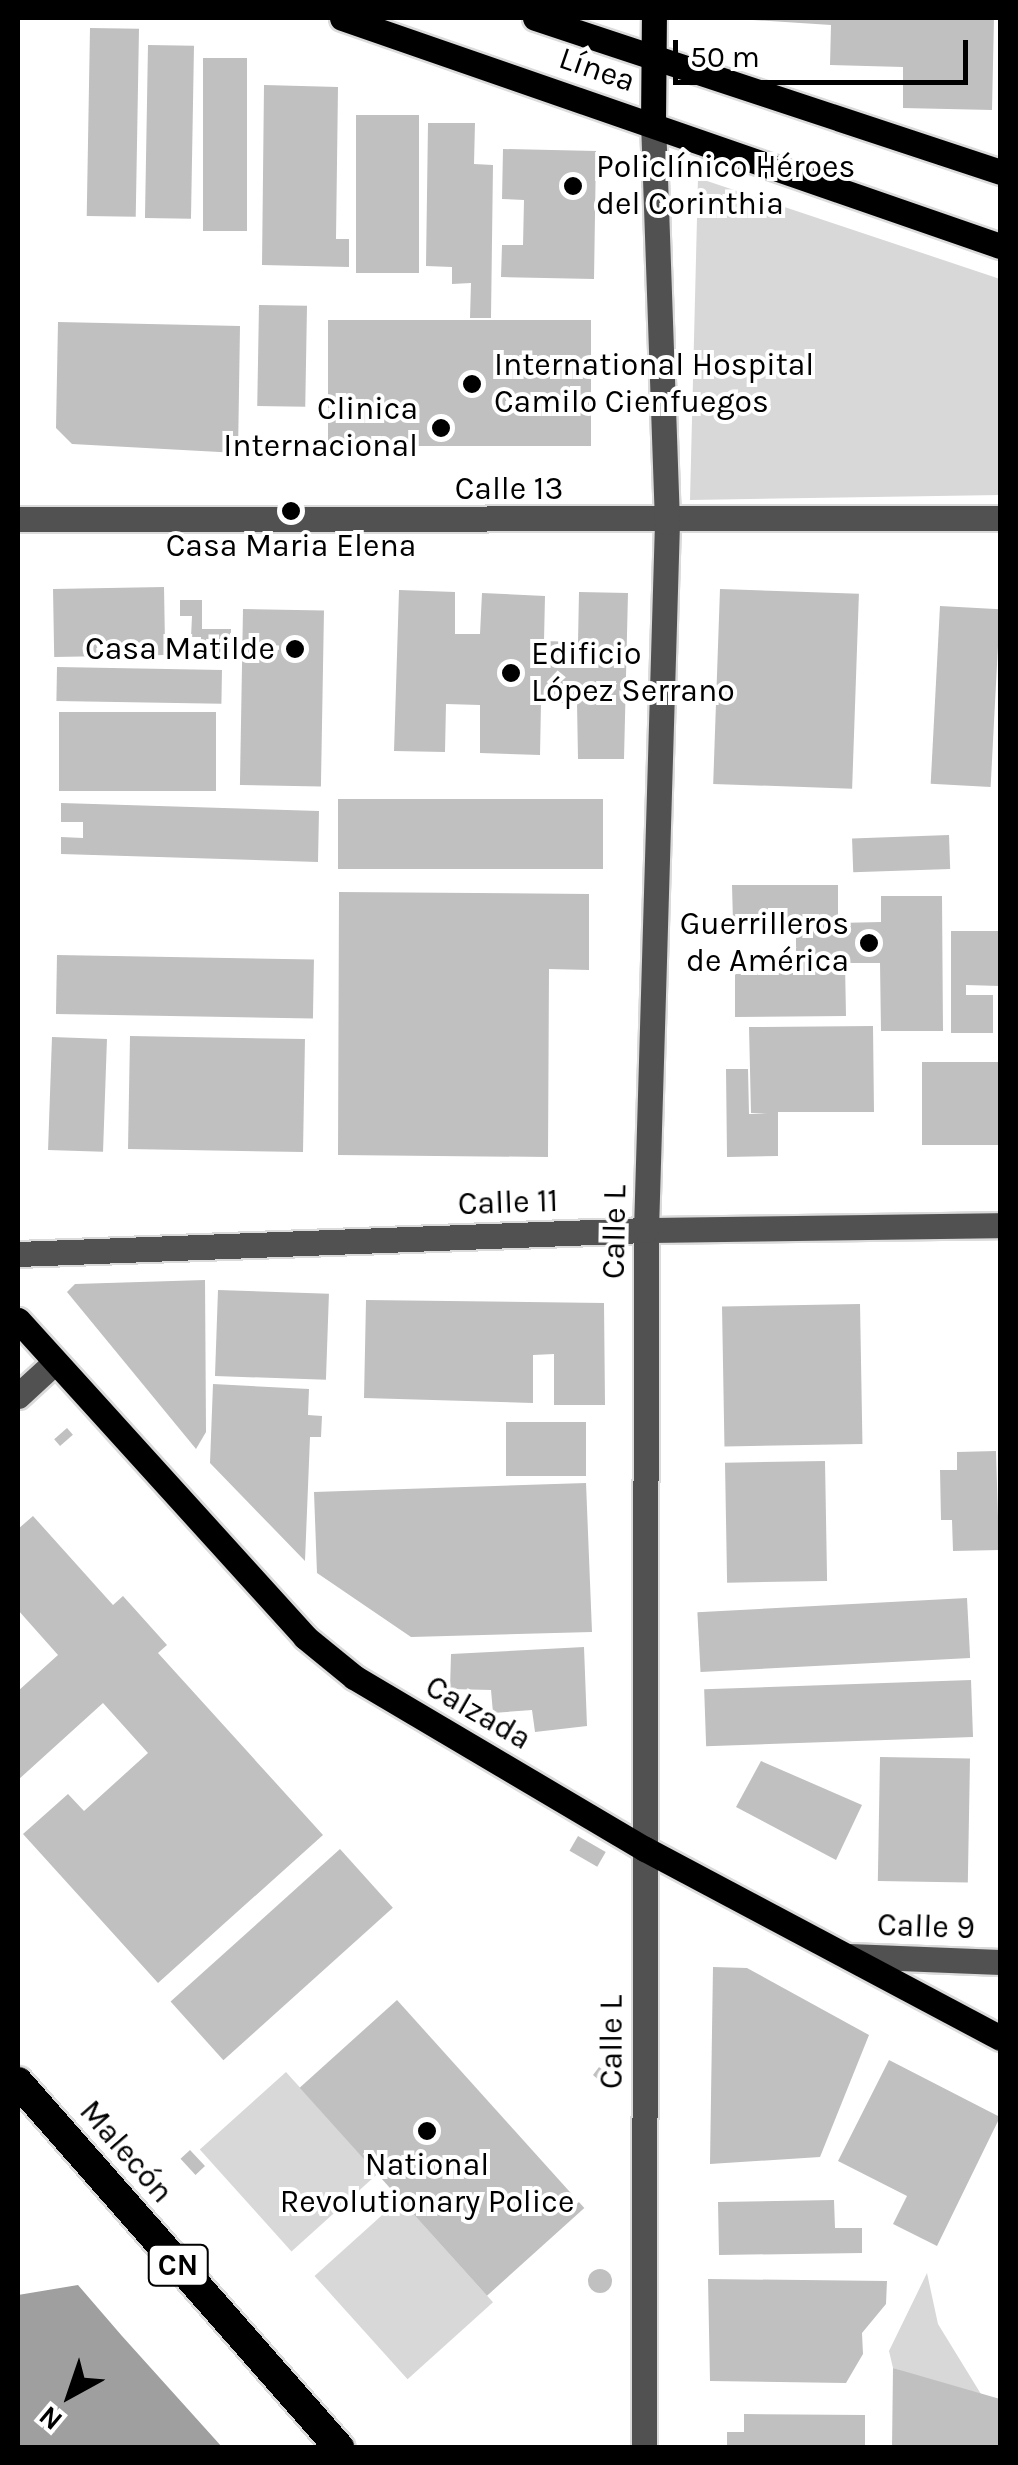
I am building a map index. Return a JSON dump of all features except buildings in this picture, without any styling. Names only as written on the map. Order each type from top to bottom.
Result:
[{"type":"highway","name":"Malecón","points":[[18,2082],[340,2448]]},
{"type":"main road","name":"Línea","points":[[342,18],[1000,246]]},
{"type":"main road","name":"Línea","points":[[535,18],[1000,172]]},
{"type":"main road","name":"Calle L","points":[[653,124],[654,18]]},
{"type":"main road","name":"Calzada","points":[[18,1320],[305,1637],[354,1678],[646,1849],[1000,2038]]},
{"type":"street","name":"Calle L","points":[[644,2448],[646,1230],[667,522],[653,124]]},
{"type":"street","name":"Calle 13","points":[[18,520],[667,522],[1000,518]]},
{"type":"street","name":"Calle 11","points":[[18,1254],[646,1230],[1000,1225]]},
{"type":"street","points":[[18,1396],[54,1363]]},
{"type":"street","name":"Calle 9","points":[[848,1956],[1000,1962]]},
{"type":"shaded area","points":[[698,178],[1000,279],[1000,495],[690,500]]},
{"type":"shaded area","points":[[286,2072],[378,2174],[291,2251],[200,2150]]},
{"type":"shaded area","points":[[400,2199],[493,2302],[408,2379],[315,2276]]},
{"type":"shaded area","points":[[927,2273],[938,2324],[984,2399],[893,2368],[889,2351]]},
{"type":"shaded area","points":[[78,2285],[222,2447],[18,2447],[18,2295]]},
{"type":"place","name":"Policlínico Héroes del Corinthia","points":[[573,186]]},
{"type":"place","name":"International Hospital Camilo Cienfuegos","points":[[472,384]]},
{"type":"place","name":"Clinica Internacional","points":[[441,428]]},
{"type":"place","name":"Casa Maria Elena","points":[[291,511]]},
{"type":"place","name":"Casa Matilde","points":[[295,649]]},
{"type":"place","name":"Edificio López Serrano","points":[[511,673]]},
{"type":"place","name":"Guerrilleros de América","points":[[869,943]]},
{"type":"place","name":"National Revolutionary Police","points":[[427,2131]]}]
